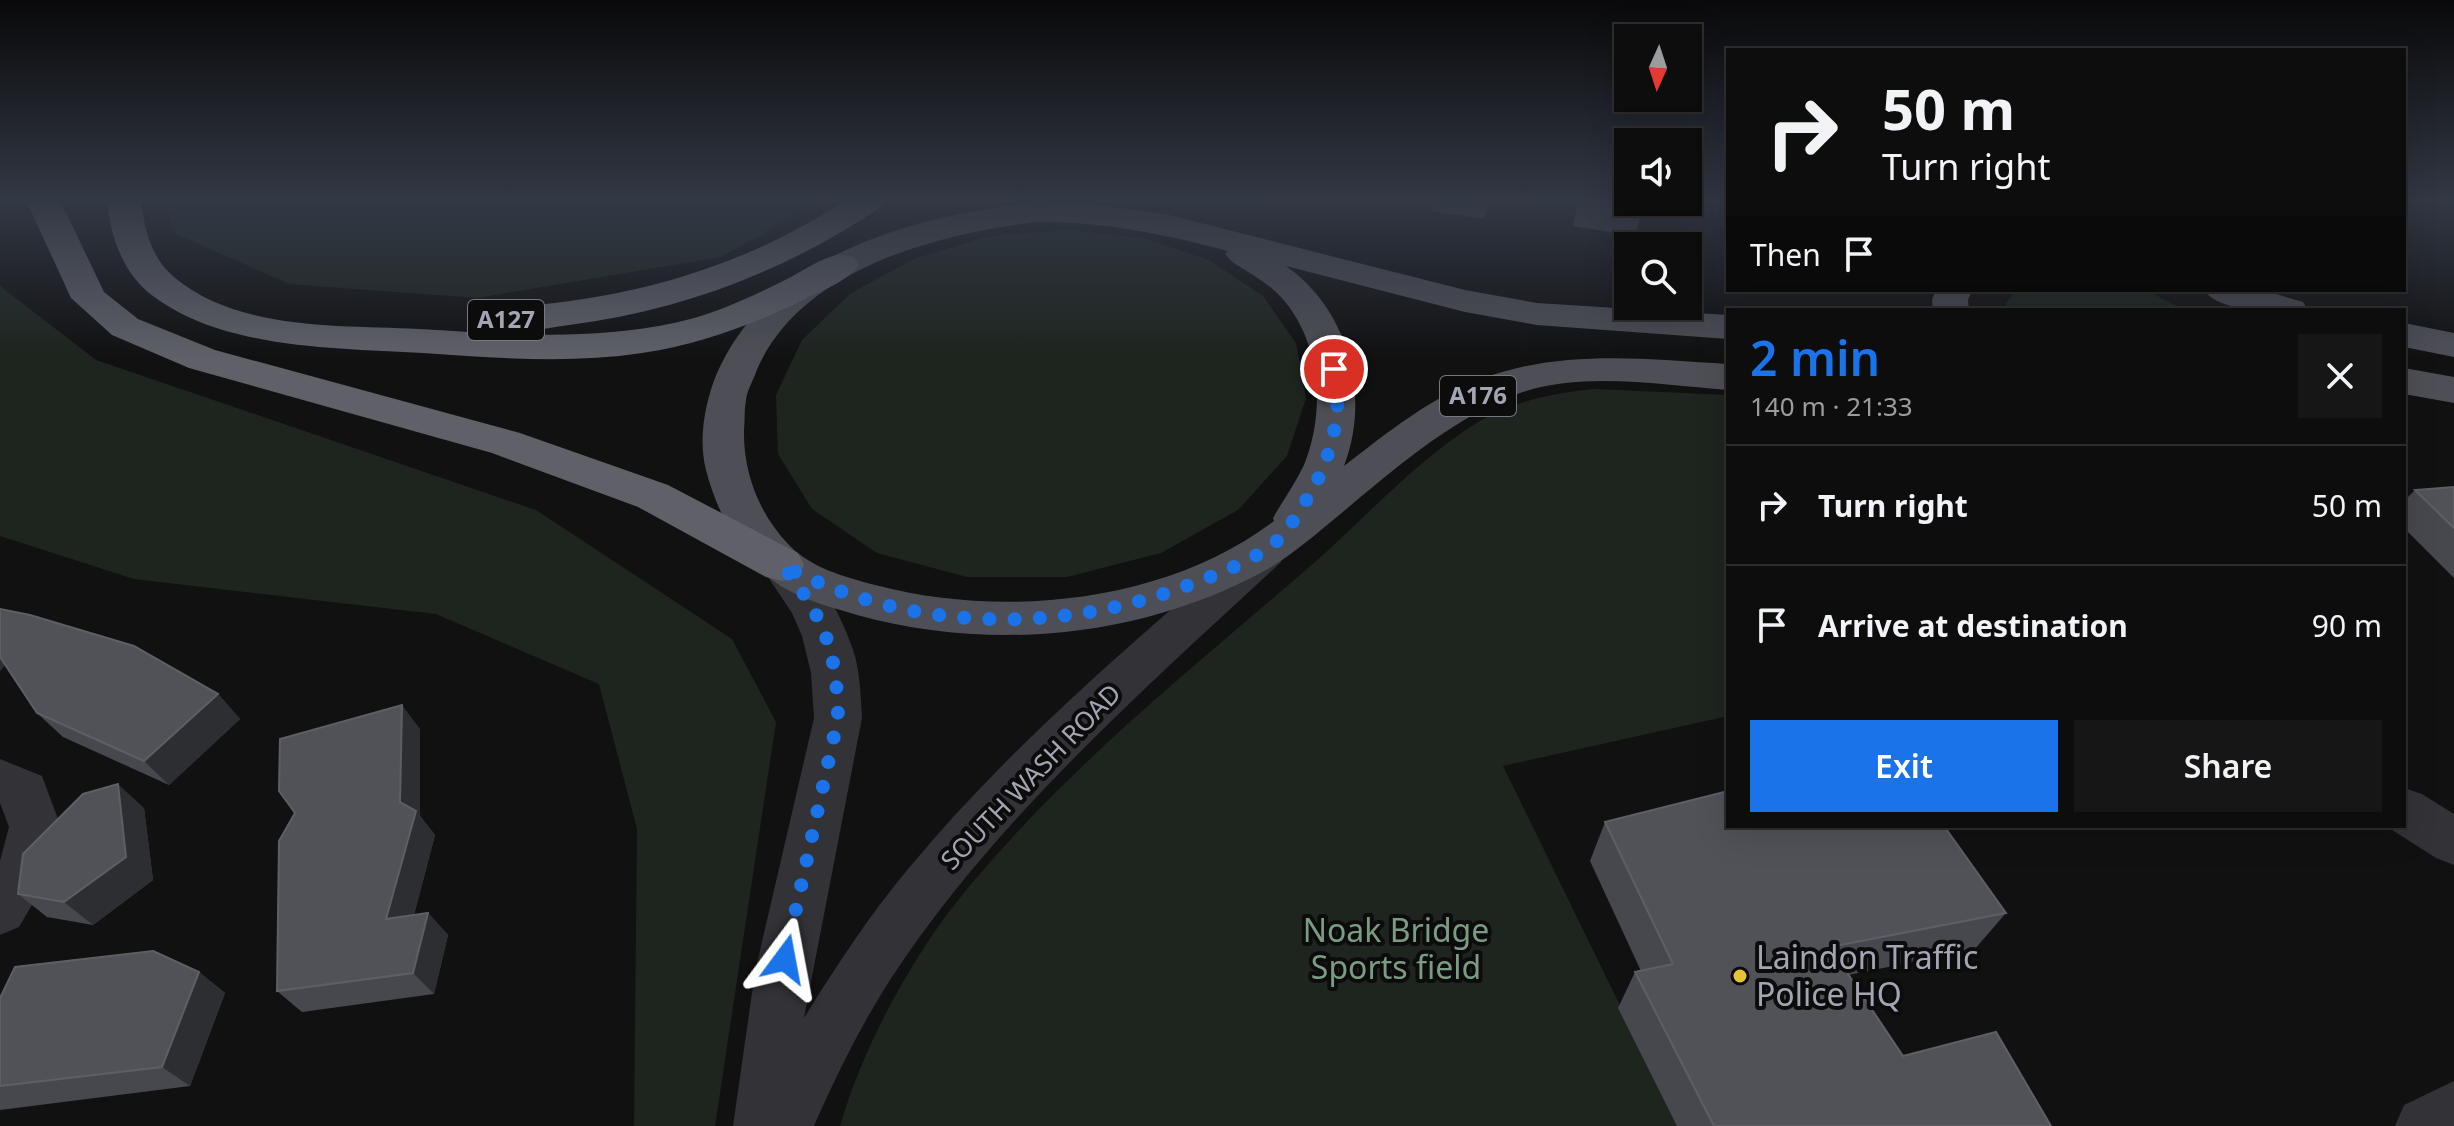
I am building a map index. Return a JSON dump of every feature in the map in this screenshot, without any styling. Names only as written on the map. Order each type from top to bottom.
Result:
[{"type":"highway","points":[[68,253],[89,298],[125,327],[202,359],[506,443],[653,496],[782,565]]},
{"type":"highway","name":"A127","points":[[137,253],[151,275],[166,289],[193,304],[256,324],[343,337],[540,347],[624,344],[726,322],[769,305],[841,265]]},
{"type":"highway","name":"A127","points":[[139,253],[158,268],[222,297],[266,306],[389,320],[534,319],[597,311],[694,287],[776,253]]},
{"type":"main road","points":[[860,253],[774,314],[749,346],[734,375],[724,409],[722,439],[725,465],[752,528],[782,565],[824,587],[879,605],[928,615],[1043,619],[1105,609],[1165,594],[1215,575],[1273,545],[1300,511],[1320,476],[1335,418],[1338,385],[1318,322],[1292,288],[1240,253]]},
{"type":"main road","points":[[841,265],[868,253]]},
{"type":"main road","points":[[1276,253],[1465,301],[1537,314],[1726,327]]},
{"type":"main road","points":[[2207,292],[2231,308]]},
{"type":"main road","points":[[2229,292],[2283,308]]},
{"type":"main road","points":[[2406,335],[2454,345]]},
{"type":"main road","name":"A176","points":[[1273,545],[1430,425],[1491,390],[1543,375],[1573,371],[1726,377]]},
{"type":"main road","points":[[2406,381],[2454,390]]},
{"type":"street","name":"SOUTH WASH ROAD","points":[[783,1126],[794,1097],[837,1013],[935,876],[1000,802],[1273,545]]},
{"type":"street","points":[[763,1126],[766,1084],[785,959],[838,718],[838,678],[823,625],[805,594],[782,565]]},
{"type":"street","points":[[0,780],[24,791],[35,827],[23,874],[0,910]]},
{"type":"street","points":[[2406,811],[2454,842]]},
{"type":"street","points":[[2425,1126],[2454,1111]]},
{"type":"green space","points":[[218,253],[729,253],[721,257],[477,298],[289,284]]},
{"type":"green space","points":[[934,253],[1187,253],[1209,260],[1263,296],[1296,343],[1306,398],[1287,456],[1238,510],[1161,553],[1067,577],[967,577],[877,553],[812,509],[778,454],[776,395],[802,340],[851,293],[916,258]]},
{"type":"green space","points":[[0,286],[96,360],[536,510],[732,639],[776,722],[715,1126],[634,1126],[637,829],[599,684],[436,614],[134,579],[0,536]]},
{"type":"green space","points":[[2015,292],[2150,292],[2180,308],[2006,308],[2006,303]]},
{"type":"green space","name":"Noak Bridge Sports field","points":[[1595,389],[1726,395],[1726,716],[1503,766],[1679,1126],[840,1126],[856,1079],[899,988],[946,915],[1020,829],[1090,759],[1315,562],[1415,469],[1480,421],[1550,395]]},
{"type":"building","points":[[2454,487],[2454,528],[2415,490]]},
{"type":"building","points":[[0,609],[134,646],[218,694],[144,761],[37,713],[0,657]]},
{"type":"building","points":[[402,705],[400,802],[416,811],[386,919],[428,913],[413,973],[277,991],[279,841],[295,813],[279,791],[280,739]]},
{"type":"building","points":[[118,784],[126,857],[64,902],[18,894],[23,854],[83,794]]},
{"type":"building","name":"Laindon Traffic Police HQ","points":[[1726,792],[1726,828],[1945,828],[2006,913],[1830,947],[1903,1056],[1996,1032],[2051,1126],[1714,1126],[1635,972],[1673,964],[1605,822]]},
{"type":"building","points":[[153,951],[199,972],[162,1067],[0,1086],[0,998],[15,967]]},
{"type":"place","name":"Laindon Traffic Police HQ","points":[[1740,976]]},
{"type":"route","points":[[785,959],[838,718],[838,678],[823,625],[805,594],[782,565],[824,587],[879,605],[928,615],[1043,619],[1105,609],[1165,594],[1215,575],[1273,545],[1300,511],[1320,476],[1329,448],[1338,385],[1334,369]]}]
